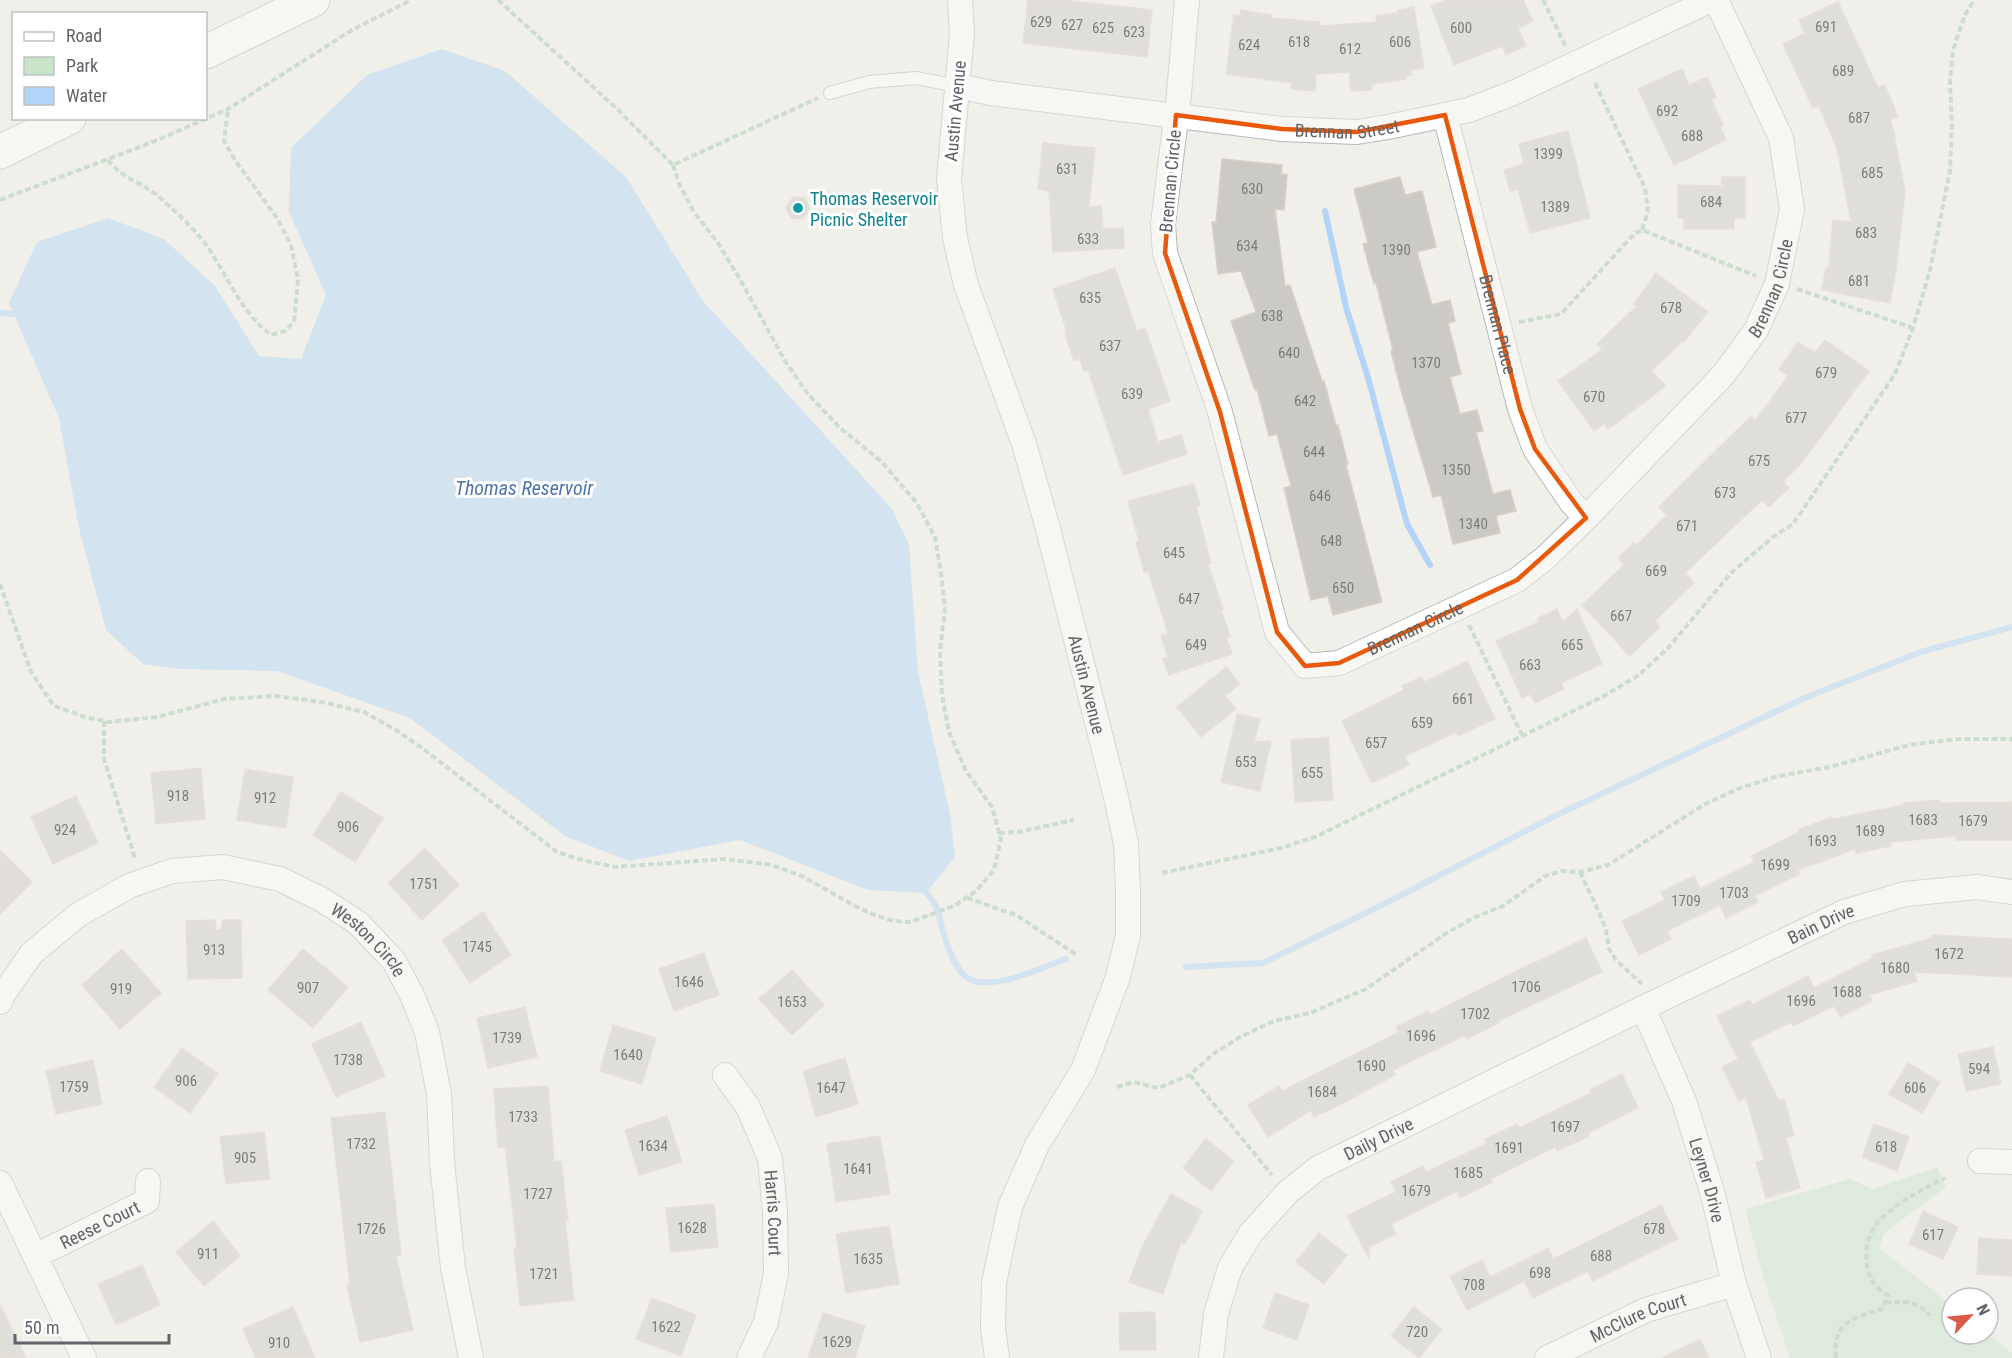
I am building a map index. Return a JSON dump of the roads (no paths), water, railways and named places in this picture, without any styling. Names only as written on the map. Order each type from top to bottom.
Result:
[{"type":"street","points":[[207,52],[313,0]]},
{"type":"street","name":"Austin Avenue","points":[[960,0],[962,33],[949,178],[955,238],[966,285],[1024,444],[1047,525],[1116,796],[1126,844],[1128,890],[1128,935],[1118,976],[1083,1070],[1037,1145],[1010,1207],[994,1283],[993,1328],[997,1358]]},
{"type":"street","name":"Brennan Circle","points":[[1187,0],[1164,224],[1165,252],[1220,412],[1277,632],[1305,666],[1339,663],[1517,580],[1545,558],[1586,518],[1724,374],[1756,330],[1777,284],[1792,209],[1781,138],[1716,0]]},
{"type":"street","name":"Brennan Street","points":[[958,86],[991,93],[1282,129],[1357,132],[1469,110],[1513,93],[1711,0]]},
{"type":"street","name":"Brennan Place","points":[[1445,115],[1520,409],[1535,449],[1571,502],[1586,518]]},
{"type":"street","points":[[0,152],[65,120]]},
{"type":"street","name":"Weston Circle","points":[[0,1002],[32,952],[78,915],[141,881],[171,871],[223,867],[280,879],[321,899],[358,923],[394,961],[428,1032],[439,1094],[442,1162],[453,1268],[471,1358]]},
{"type":"street","name":"Bain Drive","points":[[1642,996],[1844,912],[1905,894],[1977,887],[2012,892]]},
{"type":"street","name":"Leyner Drive","points":[[1642,996],[1684,1101],[1713,1195],[1734,1284],[1759,1358]]},
{"type":"street","name":"Daily Drive","points":[[1211,1358],[1216,1314],[1230,1268],[1251,1233],[1296,1186],[1318,1168],[1642,996]]},
{"type":"street","name":"Harris Court","points":[[725,1075],[748,1107],[770,1158],[775,1211],[776,1273],[766,1322],[750,1358]]},
{"type":"street","points":[[1980,1161],[2012,1162]]},
{"type":"street","name":"Reese Court","points":[[35,1256],[147,1201],[148,1181]]},
{"type":"street","points":[[0,1183],[84,1358]]},
{"type":"street","name":"McClure Court","points":[[1547,1358],[1646,1310],[1734,1284]]},
{"type":"lane","points":[[830,93],[869,82],[916,78],[958,86]]},
{"type":"water","name":"Thomas Reservoir","points":[[442,49],[505,71],[626,177],[703,301],[892,509],[909,545],[918,672],[950,814],[955,857],[926,893],[868,890],[740,840],[629,861],[565,836],[410,718],[277,671],[181,669],[143,664],[106,630],[79,528],[59,418],[9,303],[37,242],[108,218],[164,239],[215,286],[259,356],[301,359],[326,295],[289,212],[291,148],[367,75]]},
{"type":"waterway","points":[[1325,211],[1346,307],[1369,381],[1407,524],[1430,565]]},
{"type":"waterway","points":[[0,313],[14,314]]},
{"type":"waterway","points":[[1186,967],[1263,963],[1559,814],[1809,696],[1921,652],[2012,627]]},
{"type":"waterway","points":[[926,893],[936,907],[955,962],[961,972],[974,981],[1000,981],[1015,978],[1066,959]]},
{"type":"place","name":"Thomas Reservoir Picnic Shelter","points":[[798,208]]}]
